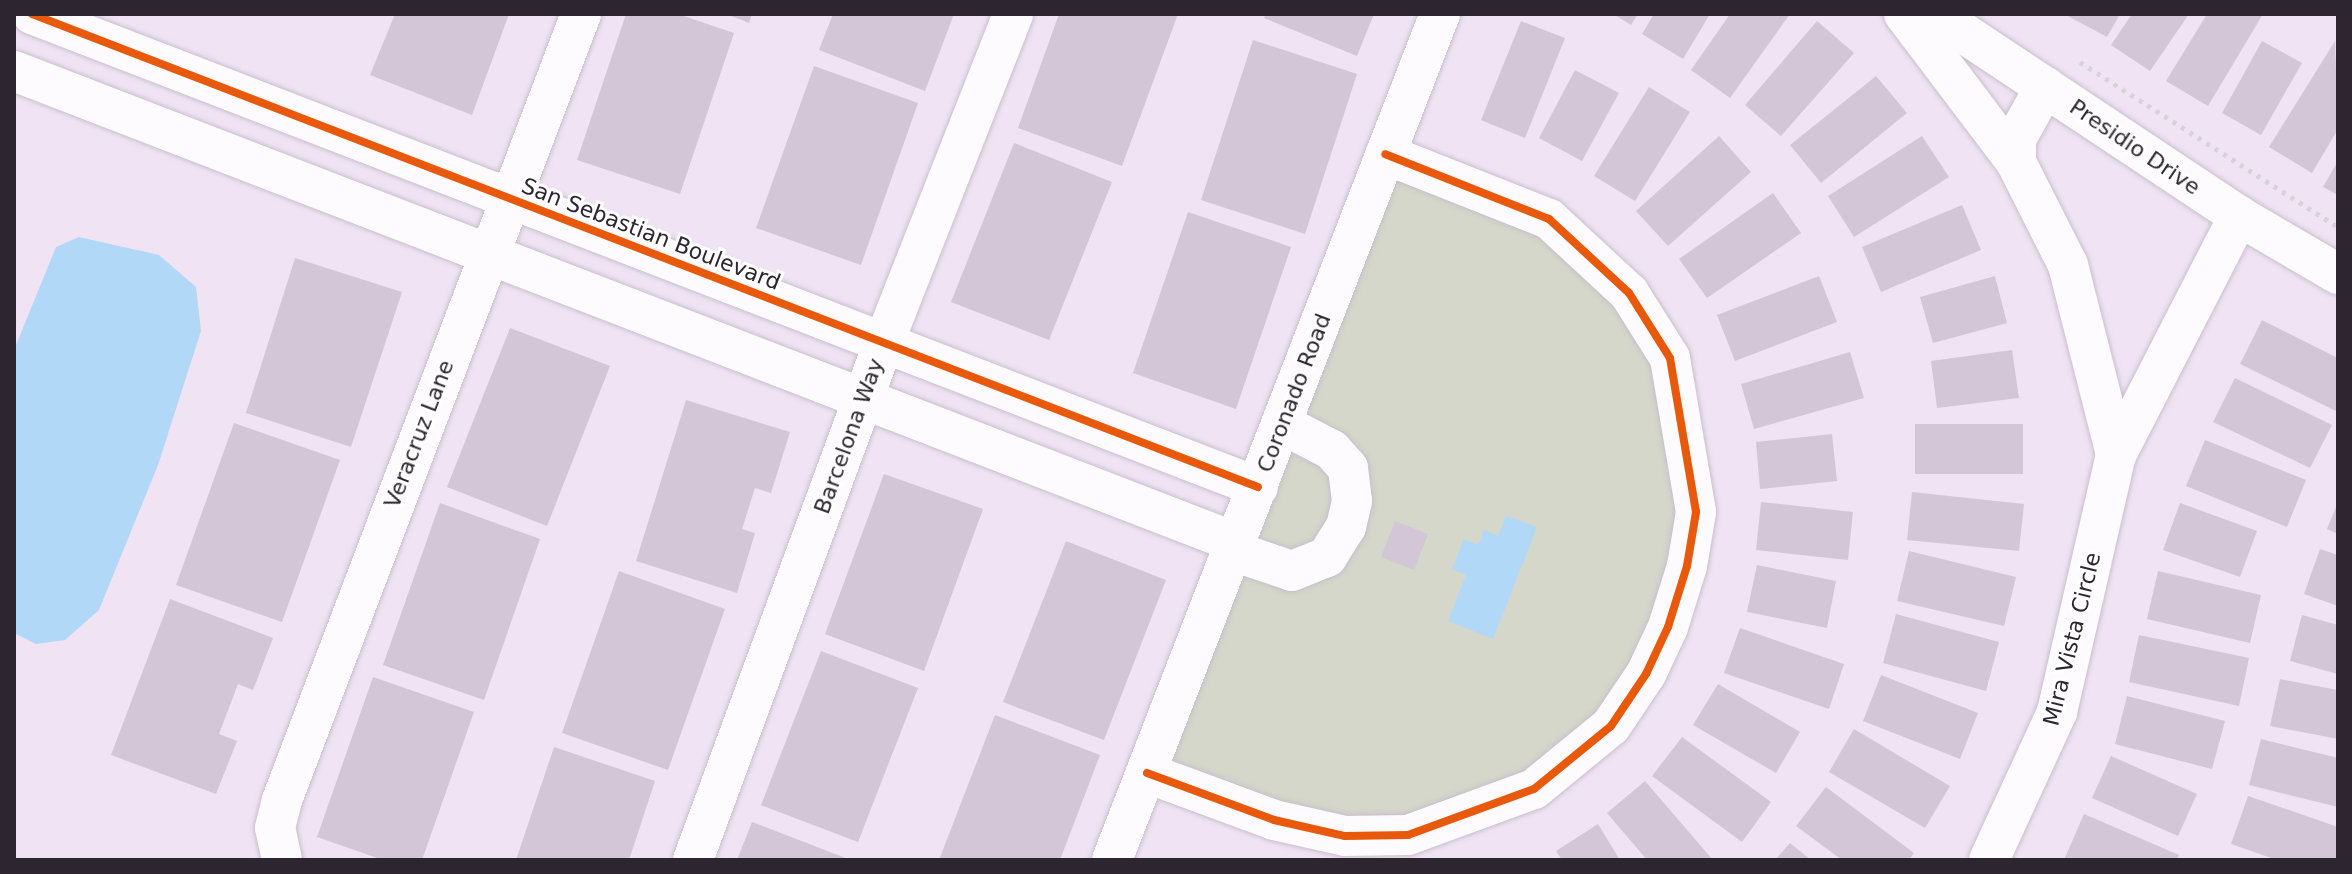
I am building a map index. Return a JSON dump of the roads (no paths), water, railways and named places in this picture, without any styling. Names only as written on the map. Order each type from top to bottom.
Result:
[{"type":"street","name":"San Sebastian Boulevard","points":[[32,14],[1258,487]]},
{"type":"street","name":"Veracruz Lane","points":[[281,859],[275,828],[282,800],[581,14]]},
{"type":"street","name":"Barcelona Way","points":[[693,860],[884,342],[1013,14]]},
{"type":"street","name":"Coronado Road","points":[[1112,860],[1440,14]]},
{"type":"street","name":"Mira Vista Circle","points":[[1904,14],[2016,162],[2068,265],[2116,455]]},
{"type":"street","name":"Presidio Drive","points":[[1935,14],[2239,216],[2338,274]]},
{"type":"street","points":[[14,71],[863,398],[1292,571],[1327,557],[1346,527],[1352,501],[1348,468],[1332,450],[1282,424]]},
{"type":"street","points":[[2016,162],[2016,139],[2045,87]]},
{"type":"street","points":[[1147,773],[1274,820],[1345,836],[1408,835],[1534,789],[1611,726],[1646,674],[1668,627],[1687,566],[1696,512],[1670,358],[1629,293],[1549,219],[1385,154]]},
{"type":"street","name":"Mira Vista Circle","points":[[1989,860],[2057,712],[2116,455],[2239,216]]},
{"type":"water","points":[[79,237],[159,255],[196,287],[201,331],[158,465],[99,610],[65,640],[36,644],[14,633],[14,350],[56,247]]},
{"type":"water","points":[[1506,516],[1537,527],[1493,639],[1448,621],[1466,575],[1452,569],[1464,539],[1478,545],[1484,530],[1498,536]]}]
